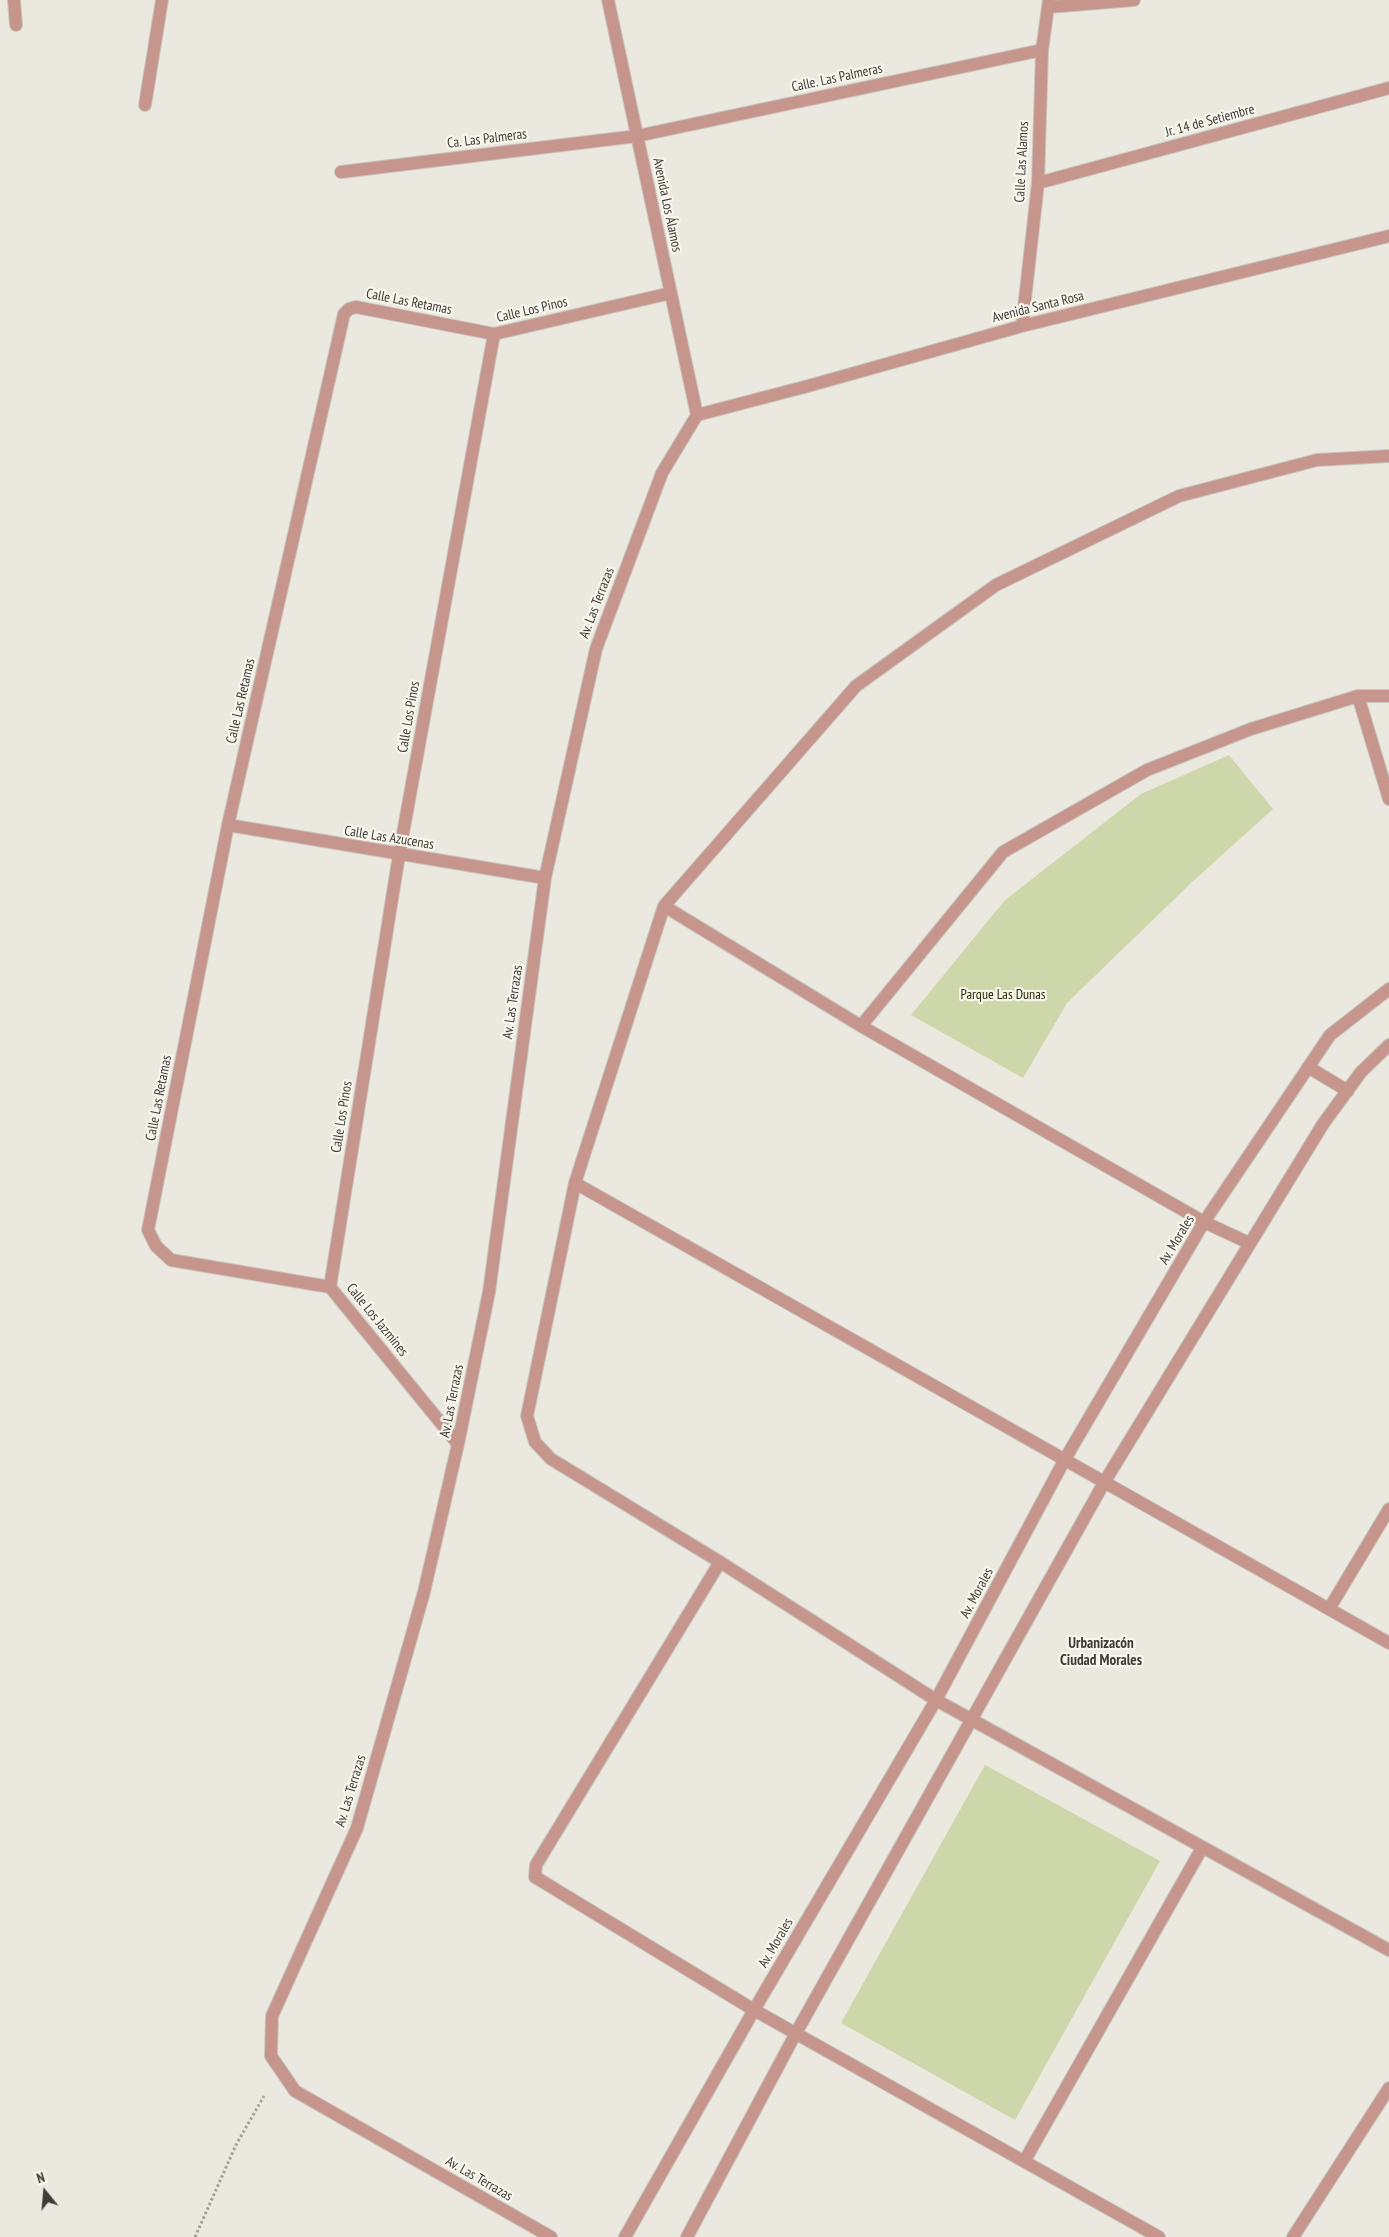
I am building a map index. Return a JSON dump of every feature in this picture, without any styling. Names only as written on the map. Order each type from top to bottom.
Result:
[{"type":"street","points":[[14,0],[16,25]]},
{"type":"street","points":[[145,106],[162,0]]},
{"type":"street","name":"Avenida Los Álamos","points":[[608,0],[697,416]]},
{"type":"street","points":[[1049,4],[1134,0]]},
{"type":"street","name":"Calle Las Alamos","points":[[1022,326],[1038,183],[1042,50],[1049,4]]},
{"type":"street","name":"Calle. Las Palmeras","points":[[637,136],[1042,50]]},
{"type":"street","name":"Jr. 14 de Setiembre","points":[[1038,183],[1389,88]]},
{"type":"street","name":"Ca. Las Palmeras","points":[[341,172],[637,136]]},
{"type":"street","name":"Avenida Santa Rosa","points":[[697,416],[1022,326],[1389,236]]},
{"type":"street","name":"Calle Los Pinos","points":[[330,1287],[399,855],[494,334],[671,293]]},
{"type":"street","name":"Calle Las Retamas","points":[[156,1246],[148,1230],[228,825],[344,314],[349,309],[356,307],[494,334]]},
{"type":"street","name":"Av. Las Terrazas","points":[[551,2237],[295,2091],[272,2056],[272,2016],[357,1828],[424,1592],[458,1444],[489,1292],[545,878],[596,649],[662,473],[697,416]]},
{"type":"street","points":[[1389,456],[1317,460],[1179,496],[996,585],[856,686],[664,906],[575,1183],[527,1416],[535,1442],[551,1459],[720,1562],[936,1700],[1389,1950]]},
{"type":"street","points":[[861,1026],[1003,852],[1147,770],[1251,729],[1358,696],[1389,696]]},
{"type":"street","points":[[1358,696],[1389,799]]},
{"type":"street","name":"Calle Las Azucenas","points":[[228,825],[545,878]]},
{"type":"street","points":[[664,906],[861,1026],[1204,1222],[1249,1243]]},
{"type":"street","name":"Av. Morales","points":[[625,2237],[754,2010],[936,1700],[1066,1459],[1204,1222],[1330,1035],[1389,988]]},
{"type":"street","points":[[686,2237],[796,2033],[1105,1482],[1323,1124],[1361,1072],[1389,1046]]},
{"type":"street","points":[[1308,1067],[1348,1091]]},
{"type":"street","points":[[575,1183],[1389,1643]]},
{"type":"street","name":"Calle Los Jazmines","points":[[156,1246],[171,1260],[330,1287],[458,1444]]},
{"type":"street","points":[[1329,1609],[1389,1509]]},
{"type":"street","points":[[720,1562],[536,1865],[535,1877],[754,2010],[1158,2237]]},
{"type":"street","points":[[1024,2160],[1202,1848]]},
{"type":"street","points":[[1293,2237],[1389,2088]]},
{"type":"path","points":[[195,2237],[236,2146],[280,2068]]},
{"type":"green space","name":"Parque Las Dunas","points":[[1229,755],[1273,809],[1191,883],[1067,1003],[1023,1078],[911,1015],[1005,900],[1141,794]]},
{"type":"green space","points":[[985,1765],[1160,1861],[1015,2120],[841,2023]]},
{"type":"district","name":"Urbanizacón Ciudad Morales","points":[[1101,1652]]}]
